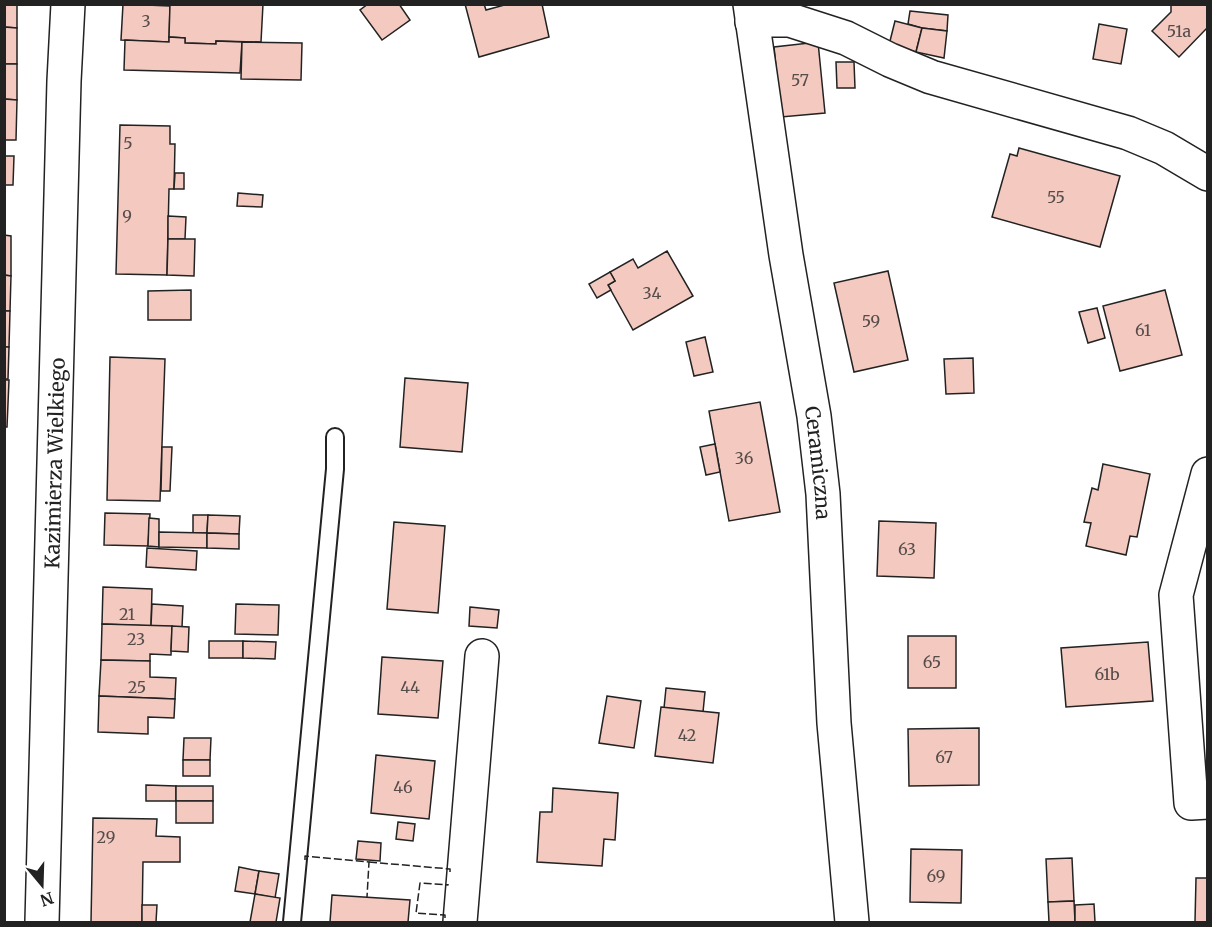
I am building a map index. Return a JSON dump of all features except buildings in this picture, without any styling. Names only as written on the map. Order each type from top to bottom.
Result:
[{"type":"street","name":"Kazimierza Wielkiego","points":[[42,922],[64,81],[68,4]]},
{"type":"street","points":[[751,13],[770,20],[790,20],[846,38],[931,77],[1128,133],[1164,148],[1208,174]]},
{"type":"street","name":"Ceramiczna","points":[[751,13],[786,255],[814,416],[823,494],[834,723],[852,922]]},
{"type":"street","points":[[1208,474],[1176,595],[1191,803],[1208,802]]},
{"type":"street","points":[[460,922],[482,656]]},
{"type":"lane","points":[[292,922],[335,469],[335,436]]},
{"type":"fence","points":[[305,860],[305,856],[369,862],[367,897]]},
{"type":"fence","points":[[369,862],[450,869],[450,872]]},
{"type":"fence","points":[[445,918],[445,915],[416,913],[420,883],[448,884]]}]
